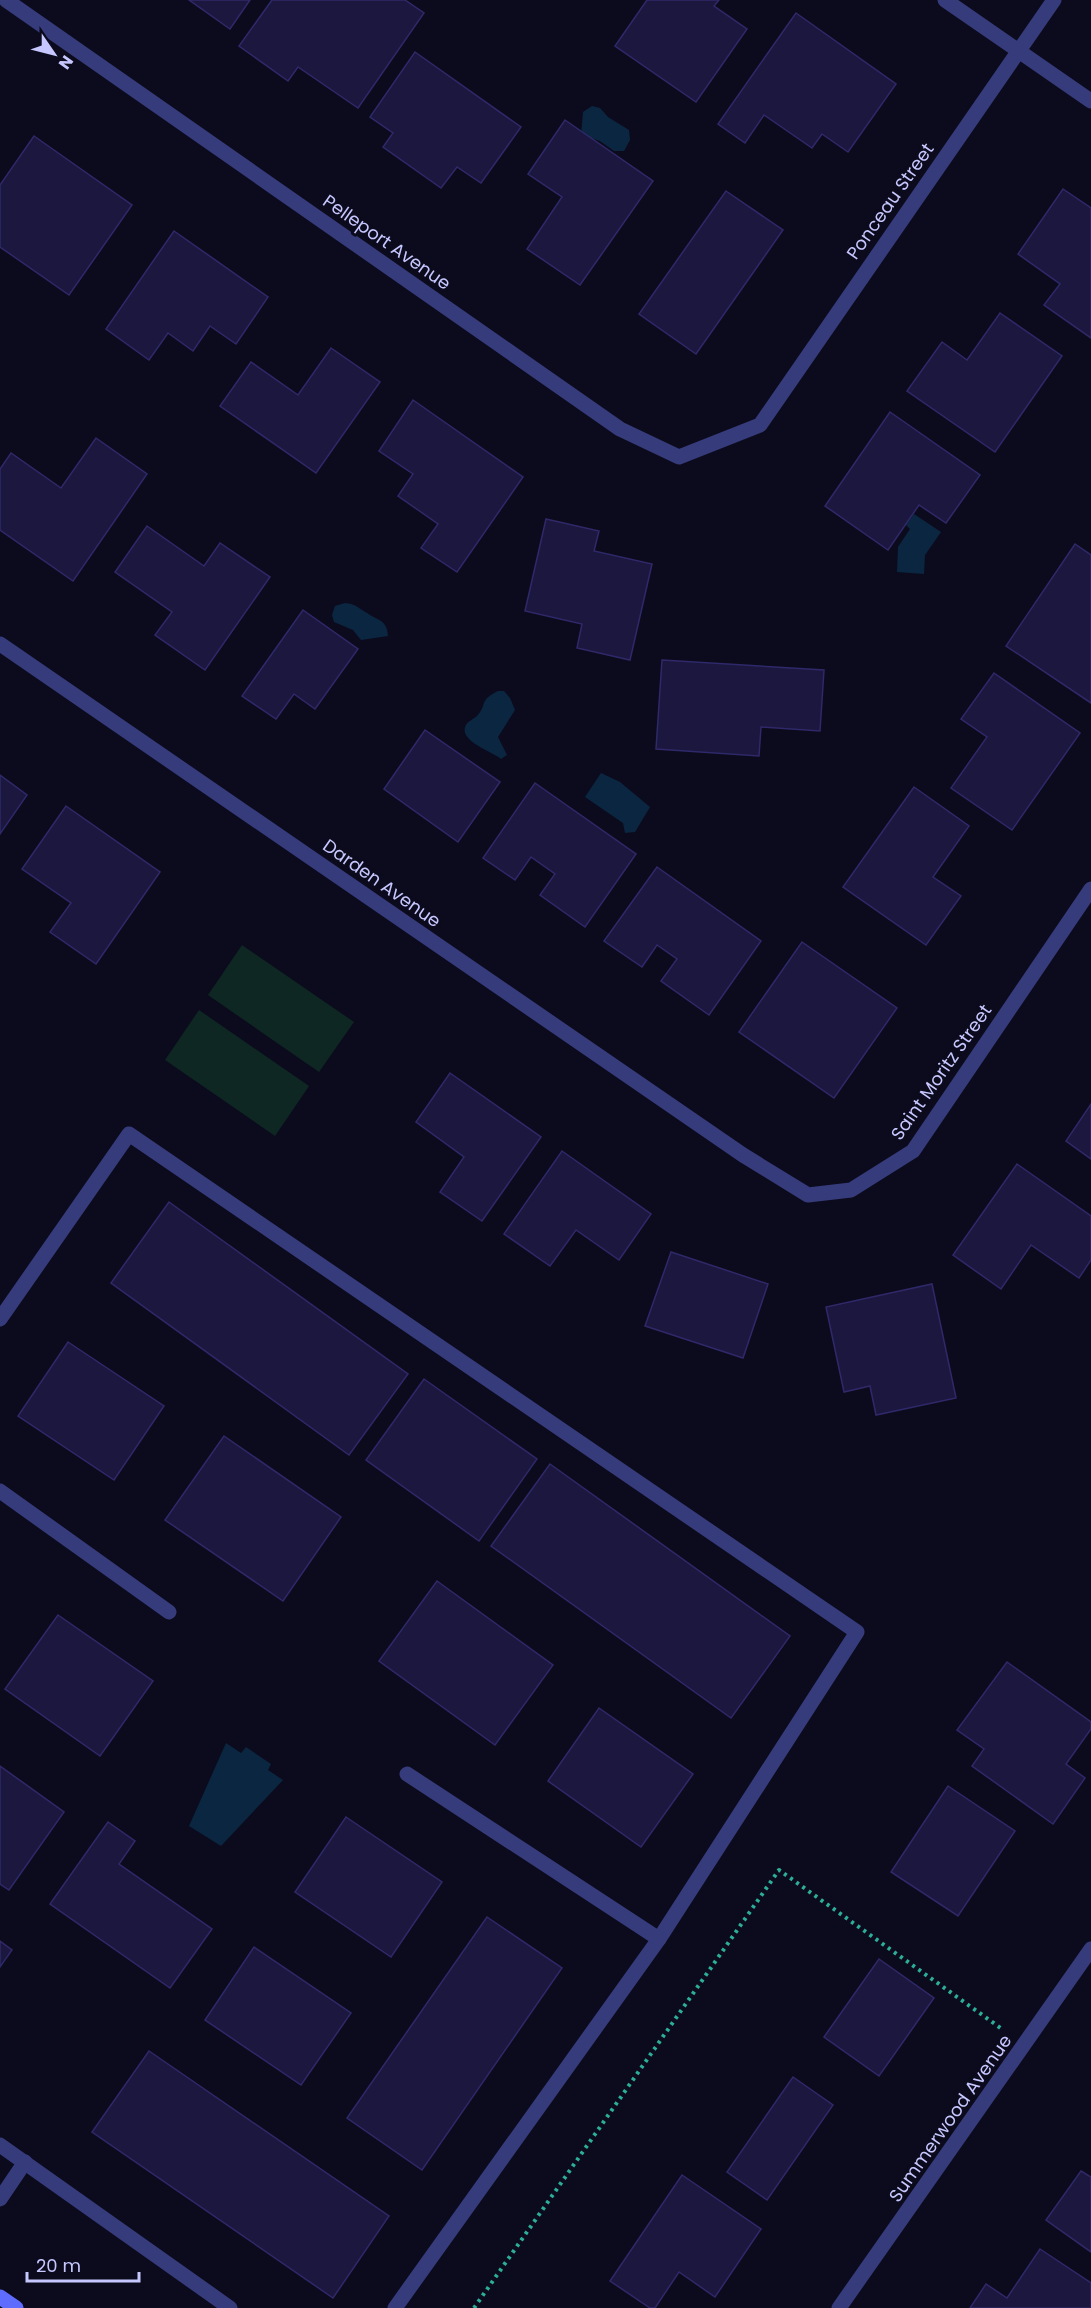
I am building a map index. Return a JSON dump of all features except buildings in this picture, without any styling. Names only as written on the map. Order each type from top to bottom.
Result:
[{"type":"main road","points":[[0,2297],[16,2308]]},
{"type":"street","name":"Pelleport Avenue","points":[[6,0],[620,429],[679,457],[760,425]]},
{"type":"street","points":[[945,0],[1091,101]]},
{"type":"street","name":"Ponceau Street","points":[[760,425],[1054,0]]},
{"type":"street","name":"Darden Avenue","points":[[0,644],[743,1155]]},
{"type":"street","name":"Saint Moritz Street","points":[[743,1155],[808,1196],[850,1190],[913,1151],[1091,889]]},
{"type":"street","points":[[0,1319],[129,1134],[857,1632],[659,1939],[395,2308]]},
{"type":"street","points":[[0,1491],[169,1612]]},
{"type":"street","points":[[407,1774],[659,1939]]},
{"type":"street","name":"Summerwood Avenue","points":[[838,2308],[1091,1949]]},
{"type":"street","points":[[0,2145],[230,2308]]},
{"type":"street","points":[[0,2199],[25,2162]]},
{"type":"path","points":[[474,2308],[779,1870],[1025,2045]]},
{"type":"green space","points":[[242,945],[354,1022],[319,1072],[208,995]]},
{"type":"green space","points":[[199,1010],[309,1086],[275,1136],[165,1060]]},
{"type":"water","points":[[592,106],[600,108],[608,117],[629,130],[630,140],[624,151],[614,151],[600,141],[581,135],[583,112]]},
{"type":"water","points":[[914,514],[941,532],[925,555],[924,574],[897,572],[898,547],[910,529],[906,525]]},
{"type":"water","points":[[345,603],[354,605],[382,622],[388,636],[361,640],[353,630],[334,622],[332,615],[335,606]]},
{"type":"water","points":[[498,691],[504,691],[515,710],[498,737],[507,755],[501,759],[471,741],[465,731],[466,725],[477,716],[485,700]]},
{"type":"water","points":[[601,773],[620,782],[650,807],[635,832],[625,833],[623,823],[585,797]]},
{"type":"water","points":[[226,1743],[241,1753],[246,1747],[271,1764],[268,1770],[283,1780],[221,1846],[189,1826]]}]
